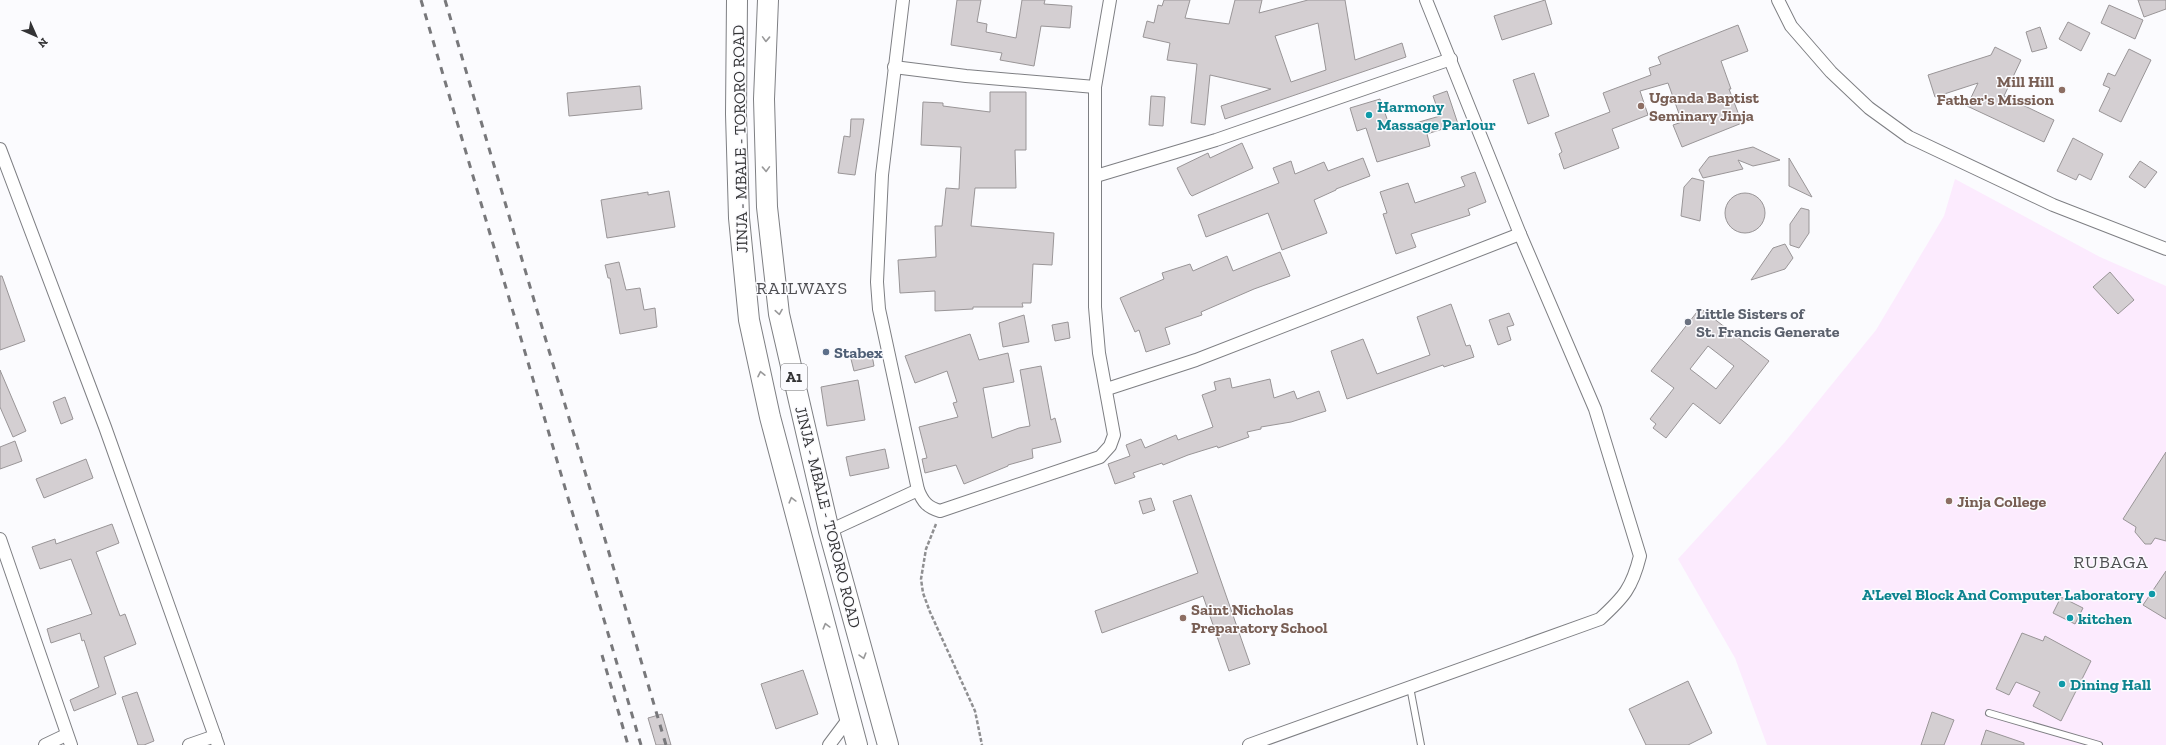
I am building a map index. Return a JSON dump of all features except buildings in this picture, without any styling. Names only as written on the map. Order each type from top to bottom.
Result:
[{"type":"highway","name":"JINJA - MBALE - TORORO ROAD","points":[[737,0],[736,114],[738,218],[749,320],[770,416],[857,745]]},
{"type":"highway","name":"JINJA - MBALE - TORORO ROAD","points":[[768,0],[764,99],[767,199],[779,314],[829,531],[888,745]]},
{"type":"street","points":[[903,0],[894,67],[882,183],[878,241],[879,308],[918,490],[923,502],[929,508],[940,511],[1100,457],[1110,446],[1114,435],[1107,389],[1099,353],[1094,307],[1096,176],[1095,87],[1110,0]]},
{"type":"street","points":[[1249,745],[1600,619],[1618,602],[1634,579],[1640,556],[1595,409],[1520,234],[1426,0]]},
{"type":"street","points":[[1778,0],[1792,26],[1831,72],[1869,108],[1909,138],[2053,205],[2166,249]]},
{"type":"street","points":[[1096,176],[1216,140],[1450,59]]},
{"type":"street","points":[[894,67],[966,76],[1095,87]]},
{"type":"street","points":[[0,149],[105,427],[216,741],[189,745]]},
{"type":"street","points":[[1107,389],[1196,360],[1520,234]]},
{"type":"street","points":[[829,531],[918,490]]},
{"type":"street","points":[[0,539],[68,740],[45,745]]},
{"type":"street","points":[[829,745],[850,717]]},
{"type":"lane","points":[[1410,687],[1421,745]]},
{"type":"lane","points":[[1989,713],[2099,745]]},
{"type":"path","points":[[940,511],[926,549],[921,579],[922,586],[930,612],[975,711],[982,745]]},
{"type":"shaded area","name":"Jinja College","points":[[1955,179],[2100,257],[2166,286],[2166,745],[1767,745],[1735,658],[1678,559],[1785,442],[1876,330],[1944,216]]},
{"type":"railway","points":[[421,0],[641,745]]},
{"type":"railway","points":[[445,0],[666,745]]},
{"type":"railway","points":[[602,655],[628,745]]},
{"type":"place","name":"Mill Hill Father's Mission","points":[[2062,90]]},
{"type":"place","name":"Uganda Baptist Seminary Jinja","points":[[1641,106]]},
{"type":"place","name":"Harmony Massage Parlour","points":[[1369,115]]},
{"type":"place","name":"Little Sisters of St. Francis Generate","points":[[1688,322]]},
{"type":"place","name":"Stabex","points":[[826,352]]},
{"type":"place","name":"Jinja College","points":[[1949,501]]},
{"type":"place","name":"A'Level Block And Computer Laboratory","points":[[2152,594]]},
{"type":"place","name":"Saint Nicholas Preparatory School","points":[[1183,618]]},
{"type":"place","name":"kitchen","points":[[2070,618]]},
{"type":"place","name":"Dining Hall","points":[[2062,684]]},
{"type":"district","name":"RAILWAYS","points":[[802,288]]},
{"type":"district","name":"RUBAGA","points":[[2111,562]]}]
